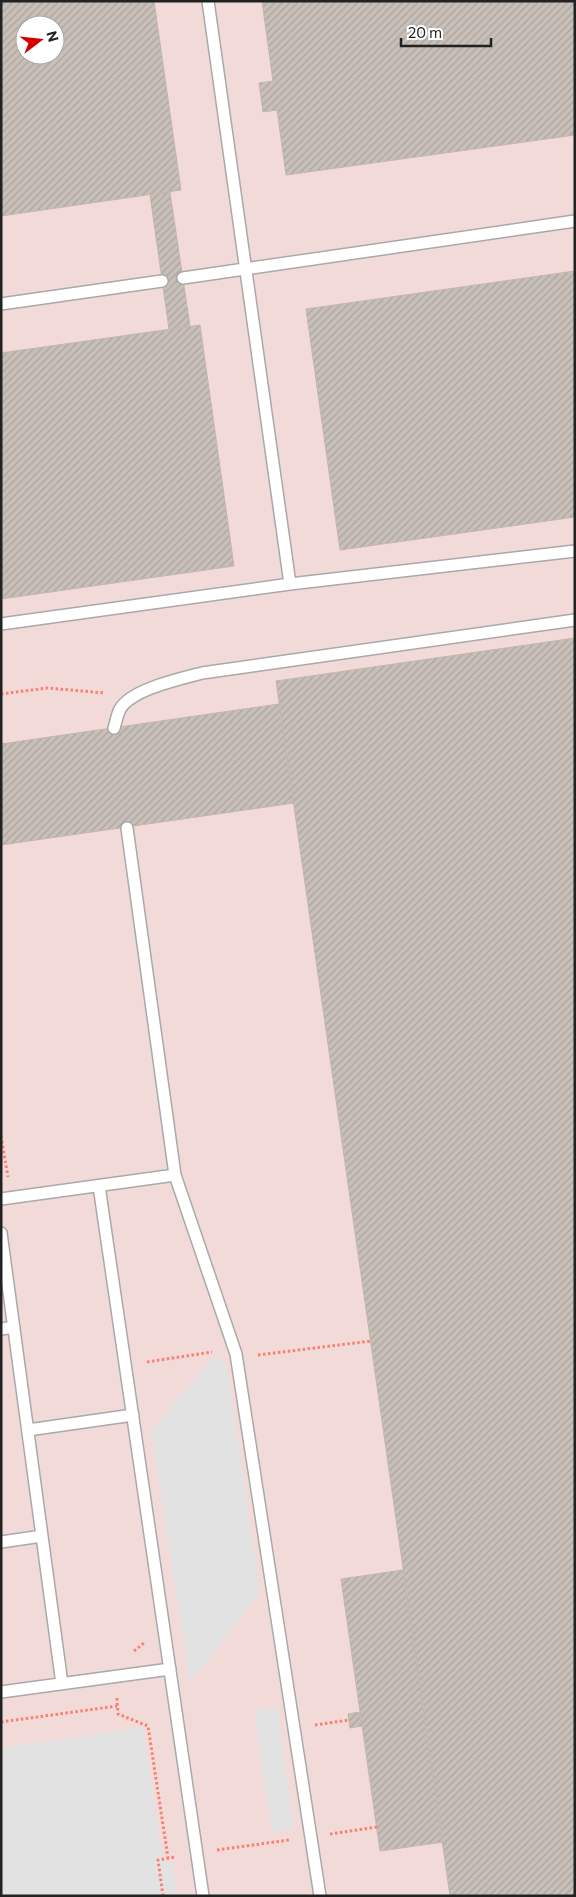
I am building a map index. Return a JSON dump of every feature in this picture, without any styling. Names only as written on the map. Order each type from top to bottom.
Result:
[{"type":"lane","points":[[208,1],[290,584]]},
{"type":"lane","points":[[183,278],[575,221]]},
{"type":"lane","points":[[1,304],[162,281]]},
{"type":"lane","points":[[1,624],[290,584],[575,551]]},
{"type":"lane","points":[[114,728],[121,708],[136,696],[170,682],[202,673],[575,620]]},
{"type":"lane","points":[[127,828],[175,1175],[236,1354],[320,1896]]},
{"type":"lane","points":[[6,1198],[175,1175]]},
{"type":"lane","points":[[99,1186],[203,1896]]},
{"type":"lane","points":[[1,1233],[62,1684]]},
{"type":"lane","points":[[1,1329],[14,1327]]},
{"type":"lane","points":[[28,1430],[133,1415]]},
{"type":"lane","points":[[1,1542],[42,1536]]},
{"type":"lane","points":[[1,1692],[170,1669]]},
{"type":"path","points":[[1,694],[47,688],[136,696]]},
{"type":"path","points":[[1,1136],[6,1198]]},
{"type":"path","points":[[128,1653],[140,1647],[146,1637]]},
{"type":"path","points":[[115,1677],[118,1714],[148,1726],[168,1858]]},
{"type":"path","points":[[1,1722],[117,1706]]},
{"type":"path","points":[[294,1728],[349,1720]]},
{"type":"path","points":[[163,1896],[158,1860],[377,1827]]},
{"type":"shaded area","points":[[1,1],[575,1],[575,1896],[1,1896]]},
{"type":"shaded area","points":[[214,1356],[227,1365],[260,1592],[190,1683],[151,1431]]},
{"type":"shaded area","points":[[277,1707],[294,1828],[272,1832],[254,1711]]},
{"type":"shaded area","points":[[143,1727],[163,1859],[173,1863],[177,1896],[1,1896],[1,1748]]},
{"type":"building","points":[[1,1],[154,1],[181,190],[1,216]]},
{"type":"building","points":[[262,1],[575,1],[575,135],[286,175],[277,110],[263,112],[259,83],[273,81]]},
{"type":"building","points":[[170,192],[190,326],[169,329],[150,195]]},
{"type":"building","points":[[575,271],[575,517],[340,550],[306,309]]},
{"type":"building","points":[[200,325],[234,566],[1,599],[1,353]]},
{"type":"building","points":[[575,638],[575,1896],[450,1896],[276,681]]},
{"type":"building","points":[[279,704],[294,803],[1,845],[1,744]]},
{"type":"building","points":[[403,1570],[443,1842],[380,1851],[341,1579]]},
{"type":"building","points":[[360,1712],[362,1726],[350,1728],[348,1714]]}]
